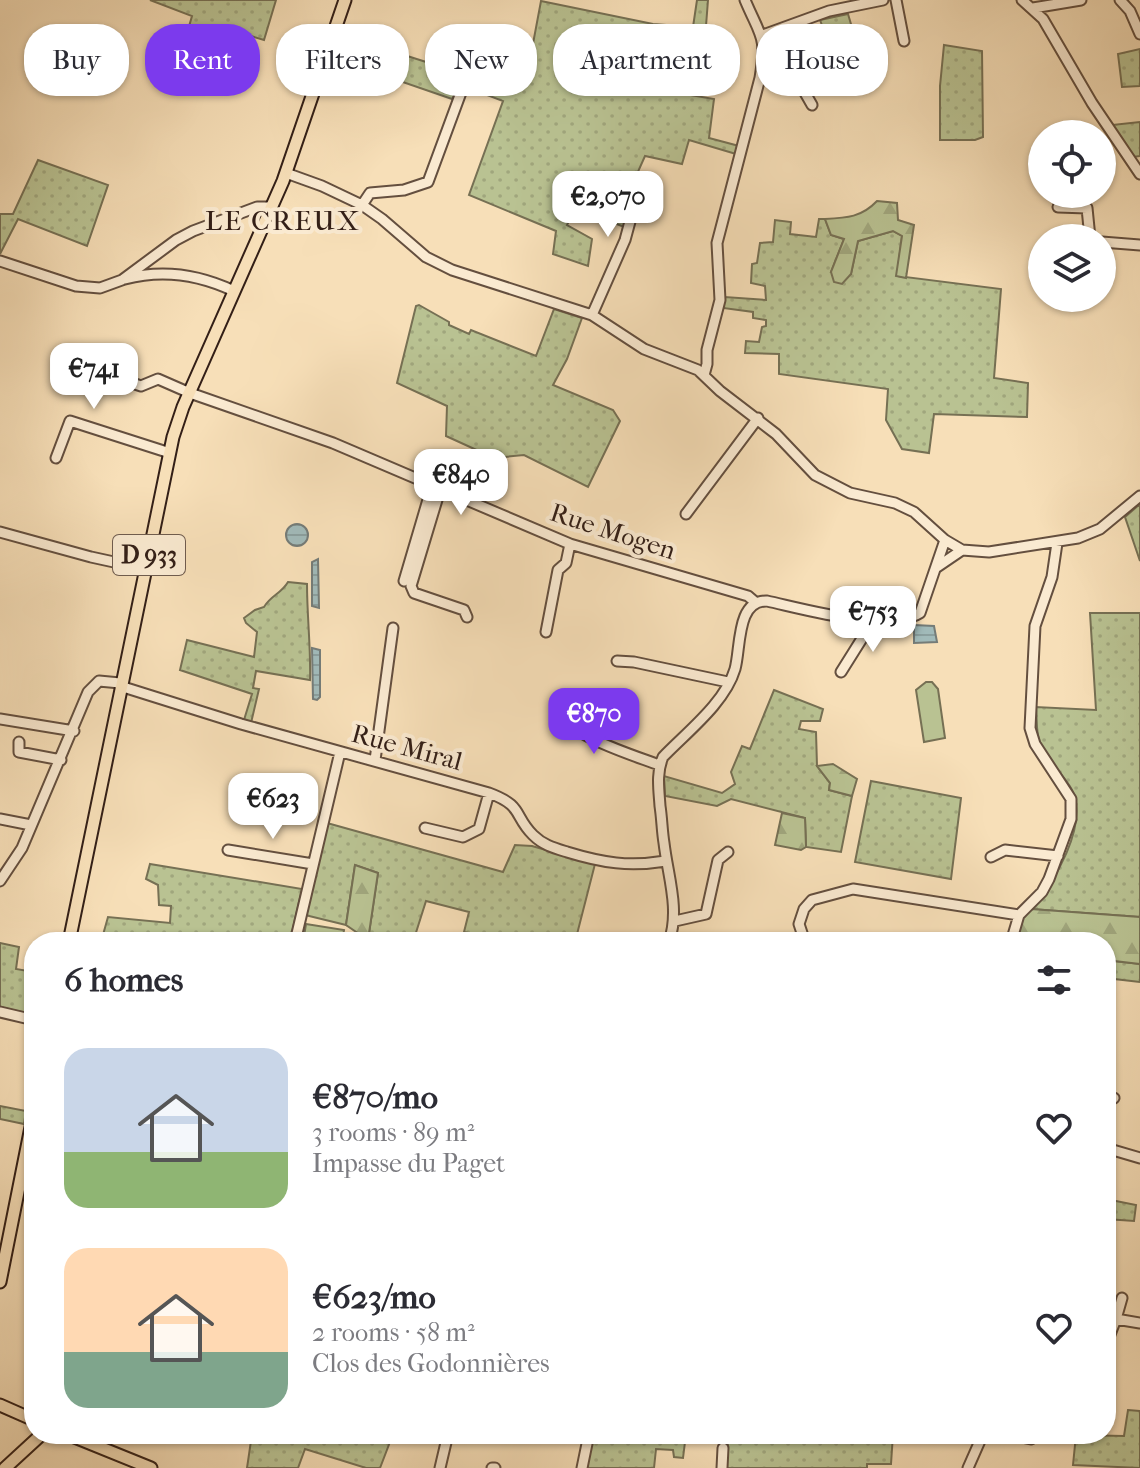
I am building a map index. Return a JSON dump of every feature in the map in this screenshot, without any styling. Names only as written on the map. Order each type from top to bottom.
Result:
[{"type":"main road","name":"D 933","points":[[71,932],[120,684],[178,419],[286,173],[345,0]]},
{"type":"main road","points":[[0,1282],[24,1162]]},
{"type":"main road","points":[[0,1405],[24,1416]]},
{"type":"main road","points":[[5,1468],[31,1444]]},
{"type":"main road","points":[[98,1444],[151,1468]]},
{"type":"street","points":[[745,0],[757,24]]},
{"type":"street","points":[[793,24],[829,11],[883,0]]},
{"type":"street","points":[[896,0],[904,41]]},
{"type":"street","points":[[1022,0],[1043,19],[1092,103],[1140,174]]},
{"type":"street","points":[[1033,8],[1081,0]]},
{"type":"street","points":[[1120,0],[1130,11],[1140,34]]},
{"type":"street","points":[[704,375],[720,300],[717,243],[756,93]]},
{"type":"street","points":[[362,205],[370,193],[404,190],[428,182],[460,96]]},
{"type":"street","points":[[807,96],[812,105]]},
{"type":"street","points":[[286,173],[362,205],[426,257],[452,270],[592,315],[654,354],[692,367],[758,418],[815,475],[850,493],[895,503],[914,512],[945,540],[962,550],[989,552],[1057,543],[1090,535],[1140,496]]},
{"type":"street","points":[[592,315],[625,240],[635,203],[653,196]]},
{"type":"street","points":[[122,280],[193,231],[257,207],[271,207]]},
{"type":"street","points":[[1116,243],[1140,245]]},
{"type":"street","points":[[0,261],[85,288],[100,288],[148,275],[191,275],[234,291]]},
{"type":"street","points":[[145,263],[148,275]]},
{"type":"street","points":[[692,367],[707,350]]},
{"type":"street","name":"Rue Mogen","points":[[98,377],[108,375],[141,386],[158,379],[333,443],[570,544],[748,596],[755,602],[767,601],[873,621],[910,618],[920,613],[937,567]]},
{"type":"street","points":[[686,514],[758,418]]},
{"type":"street","points":[[56,458],[70,421],[170,453]]},
{"type":"street","points":[[404,581],[436,488]]},
{"type":"street","points":[[436,488],[411,586],[414,593],[464,610],[467,617]]},
{"type":"street","points":[[0,532],[146,569]]},
{"type":"street","points":[[937,567],[945,540]]},
{"type":"street","points":[[1014,932],[1019,915],[1042,892],[1071,819],[1071,799],[1035,744],[1030,728],[1035,626],[1052,577],[1057,543]]},
{"type":"street","points":[[546,632],[558,570],[566,563],[570,544]]},
{"type":"street","points":[[937,567],[962,550]]},
{"type":"street","points":[[672,932],[675,921],[658,785],[659,765],[663,757],[697,723],[734,672],[743,624],[748,609],[755,602]]},
{"type":"street","points":[[841,672],[873,621]]},
{"type":"street","points":[[375,760],[393,628]]},
{"type":"street","points":[[617,661],[728,682]]},
{"type":"street","points":[[0,881],[22,848],[85,699],[95,683],[105,680],[120,684]]},
{"type":"street","name":"Rue Miral","points":[[120,684],[241,724],[489,793],[510,803],[519,812],[531,834],[543,844],[606,864],[666,861]]},
{"type":"street","points":[[561,713],[563,721],[587,735],[659,765]]},
{"type":"street","points":[[0,719],[74,731]]},
{"type":"street","points":[[19,742],[19,752],[61,760]]},
{"type":"street","points":[[297,932],[340,752]]},
{"type":"street","points":[[425,828],[463,837],[479,829],[489,793]]},
{"type":"street","points":[[0,819],[31,825]]},
{"type":"street","points":[[228,850],[313,864]]},
{"type":"street","points":[[991,857],[1005,850],[1058,856]]},
{"type":"street","points":[[675,921],[706,914],[718,860],[728,852]]},
{"type":"street","points":[[802,932],[799,924],[804,909],[812,900],[853,889],[1019,915]]},
{"type":"street","points":[[0,1012],[24,1018]]},
{"type":"street","points":[[1116,1151],[1140,1158]]},
{"type":"street","points":[[1122,1298],[1116,1319],[1140,1323]]},
{"type":"street","points":[[440,1468],[446,1444]]},
{"type":"street","points":[[582,1468],[587,1444]]},
{"type":"street","points":[[968,1468],[979,1444]]},
{"type":"street","points":[[722,1468],[723,1448]]},
{"type":"green space","points":[[150,0],[276,0],[264,40],[260,39],[260,24],[190,24],[192,16]]},
{"type":"green space","points":[[697,0],[708,0],[706,24],[693,24]]},
{"type":"green space","points":[[541,1],[653,24],[553,24],[553,96],[696,96],[714,99],[709,138],[739,146],[736,154],[689,140],[682,164],[645,156],[637,174],[628,173],[617,202],[628,209],[624,227],[576,208],[567,225],[592,239],[588,266],[553,254],[556,231],[469,195],[503,101],[490,96],[537,96],[537,24]]},
{"type":"green space","points":[[848,14],[851,24],[822,24],[820,20]]},
{"type":"green space","points":[[944,45],[982,51],[983,137],[975,140],[940,140]]},
{"type":"green space","points":[[1140,49],[1140,86],[1122,87],[1118,54]]},
{"type":"green space","points":[[409,57],[425,62],[425,90],[409,84]]},
{"type":"green space","points":[[1140,122],[1140,156],[1133,157],[1116,131],[1116,125]]},
{"type":"green space","points":[[38,160],[108,185],[87,246],[18,219],[0,254],[0,214],[13,214]]},
{"type":"green space","points":[[877,201],[897,203],[898,220],[914,225],[906,278],[896,276],[902,236],[893,231],[858,241],[851,274],[842,284],[834,282],[831,272],[844,239],[831,235],[825,219],[854,216]]},
{"type":"green space","points":[[819,219],[825,219],[831,235],[844,239],[831,272],[851,274],[858,241],[893,231],[902,236],[897,276],[1001,289],[994,378],[1028,383],[1027,417],[934,414],[929,453],[902,449],[886,420],[888,389],[779,374],[779,354],[745,353],[746,341],[759,342],[766,320],[753,318],[753,312],[723,308],[725,297],[766,300],[765,286],[751,283],[752,264],[757,263],[760,243],[773,242],[775,220],[791,222],[790,234],[816,237]]},
{"type":"green space","points":[[416,306],[469,334],[471,330],[536,356],[554,309],[582,318],[567,359],[553,385],[613,410],[620,421],[588,487],[524,455],[494,458],[446,436],[447,406],[397,383]]},
{"type":"green space","points":[[1140,504],[1140,561],[1125,517]]},
{"type":"green space","points":[[288,582],[307,584],[310,680],[256,671],[253,688],[259,689],[251,723],[244,720],[252,694],[180,670],[187,640],[254,657],[257,632],[244,618],[264,607]]},
{"type":"green space","points":[[1090,613],[1140,613],[1140,917],[1031,909],[1059,869],[1073,836],[1076,819],[1072,790],[1040,744],[1036,707],[1096,710]]},
{"type":"green space","points":[[926,682],[932,682],[938,689],[945,738],[924,742],[916,690]]},
{"type":"green space","points":[[774,690],[823,709],[820,721],[801,721],[799,729],[816,732],[817,766],[830,783],[829,790],[852,796],[841,852],[806,847],[805,818],[731,799],[717,806],[665,796],[664,776],[722,793],[735,784],[731,772],[742,746],[750,749]]},
{"type":"green space","points":[[833,764],[857,779],[852,796],[829,790],[830,783],[817,766]]},
{"type":"green space","points":[[871,781],[961,798],[951,879],[855,862]]},
{"type":"green space","points":[[782,813],[805,818],[806,847],[801,850],[775,845]]},
{"type":"green space","points":[[327,823],[503,872],[515,845],[532,846],[595,864],[578,932],[464,932],[469,912],[426,901],[416,932],[369,932],[378,873],[355,865],[346,925],[305,915]]},
{"type":"green space","points":[[150,864],[302,889],[292,932],[104,932],[108,917],[170,923],[171,906],[159,905],[158,885],[146,879]]},
{"type":"green space","points":[[355,865],[378,873],[369,932],[356,932],[346,925]]},
{"type":"green space","points":[[1031,909],[1140,917],[1140,964],[1116,961],[1116,932],[1019,932],[1021,921]]},
{"type":"green space","points":[[306,924],[344,930],[344,932],[305,932]]},
{"type":"green space","points":[[0,943],[19,947],[16,969],[24,970],[24,1013],[0,1007]]},
{"type":"green space","points":[[1116,961],[1140,964],[1140,982],[1116,979]]},
{"type":"green space","points":[[0,1106],[24,1111],[24,1124],[0,1119]]},
{"type":"green space","points":[[1116,1201],[1136,1205],[1134,1221],[1116,1220]]},
{"type":"green space","points":[[1128,1410],[1140,1411],[1140,1468],[1073,1465],[1075,1444],[1116,1444],[1116,1436],[1124,1436]]},
{"type":"green space","points":[[251,1444],[389,1444],[380,1468],[366,1468],[305,1449],[298,1468],[247,1468]]},
{"type":"green space","points":[[592,1444],[685,1444],[683,1458],[674,1457],[673,1450],[656,1449],[654,1468],[586,1468]]},
{"type":"green space","points":[[728,1444],[892,1444],[891,1464],[867,1464],[867,1468],[725,1468]]},
{"type":"water","points":[[297,524],[305,527],[308,535],[305,543],[297,546],[289,543],[286,535],[289,527]]},
{"type":"water","points":[[318,559],[319,608],[312,606],[312,562]]},
{"type":"water","points":[[914,625],[934,626],[937,642],[914,643]]},
{"type":"water","points":[[312,648],[320,650],[320,697],[317,700],[313,699]]},
{"type":"district","name":"LE CREUX","points":[[283,220]]}]
